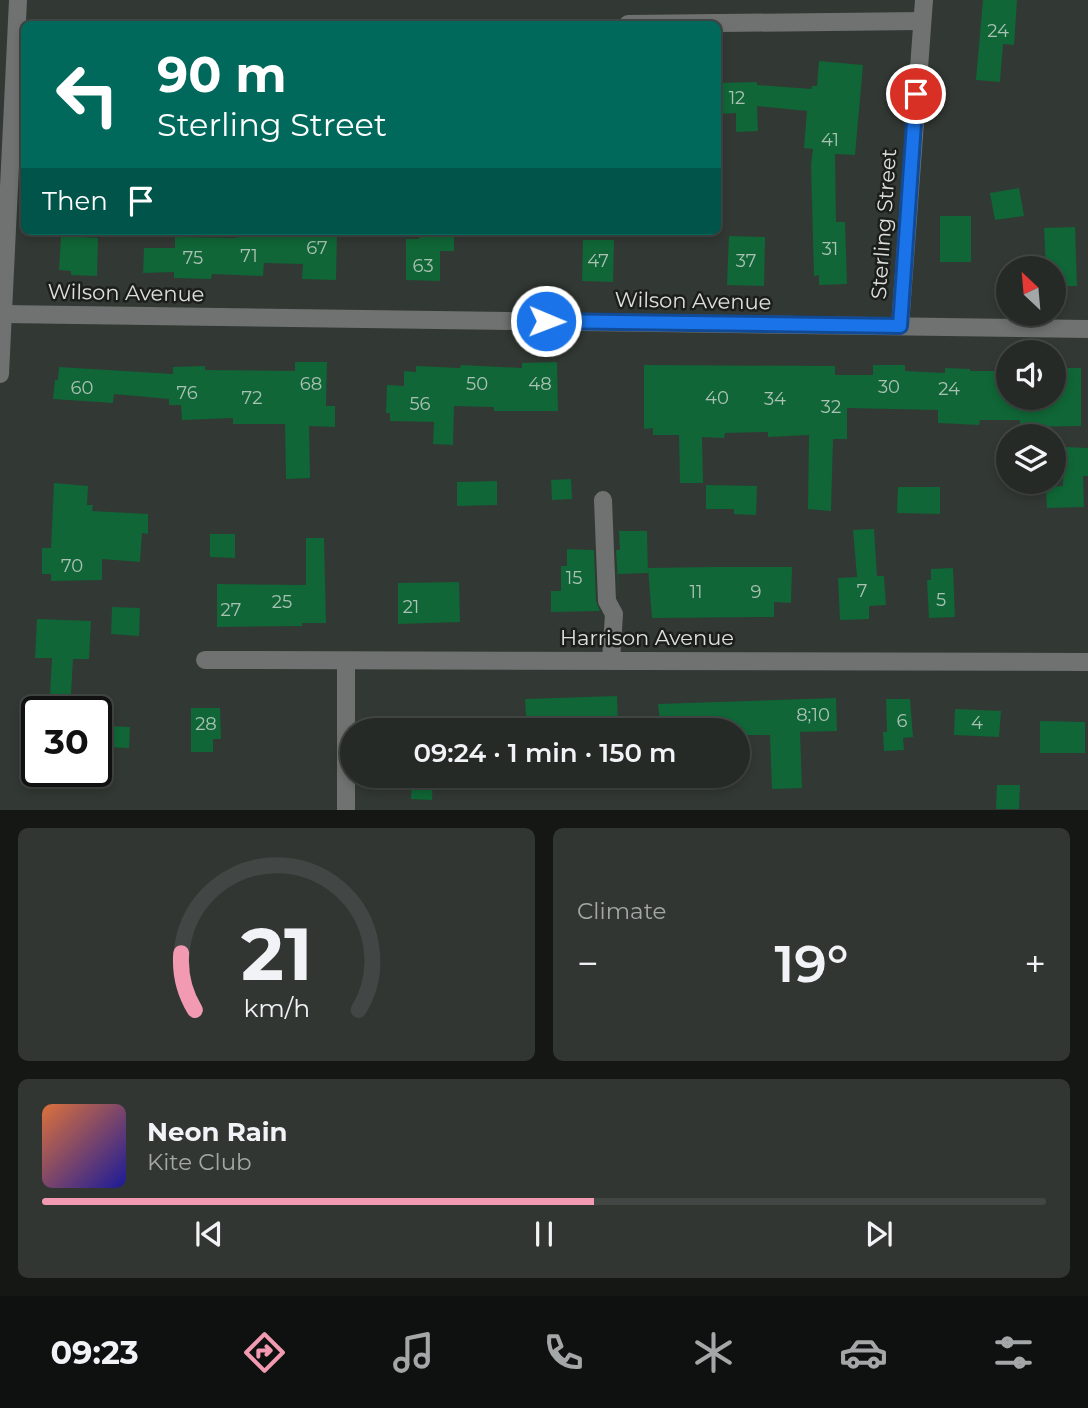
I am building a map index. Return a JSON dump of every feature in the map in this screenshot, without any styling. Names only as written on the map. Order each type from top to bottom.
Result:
[{"type":"street","points":[[0,374],[21,32],[18,0]]},
{"type":"street","name":"Sterling Street","points":[[900,326],[924,0]]},
{"type":"street","points":[[721,23],[922,21]]},
{"type":"street","name":"Wilson Avenue","points":[[3,314],[1088,328]]},
{"type":"street","points":[[603,500],[607,601],[614,614],[611,661]]},
{"type":"street","name":"Harrison Avenue","points":[[205,660],[1088,662]]},
{"type":"street","points":[[346,661],[346,810]]},
{"type":"building","points":[[983,0],[1017,0],[1014,45],[1003,44],[1000,82],[976,80]]},
{"type":"building","points":[[819,61],[863,65],[855,155],[835,154],[836,222],[845,222],[847,284],[819,285],[819,275],[814,276],[811,164],[813,149],[804,148],[807,111],[757,106],[758,131],[736,132],[736,113],[721,114],[721,83],[757,82],[757,85],[811,89],[812,86],[817,86]]},
{"type":"building","points":[[1019,188],[1024,216],[995,220],[990,193]]},
{"type":"building","points":[[940,216],[971,216],[971,262],[940,262]]},
{"type":"building","points":[[1075,227],[1077,286],[1066,286],[1066,256],[1045,256],[1044,228]]},
{"type":"building","points":[[337,235],[336,280],[302,279],[303,264],[264,263],[263,276],[212,274],[211,279],[174,278],[174,272],[143,273],[144,248],[175,248],[175,237]]},
{"type":"building","points":[[420,235],[454,235],[454,251],[440,251],[440,281],[406,280],[406,239],[419,239]]},
{"type":"building","points":[[61,236],[98,238],[97,276],[71,275],[71,271],[59,270]]},
{"type":"building","points":[[729,236],[765,237],[764,286],[727,285]]},
{"type":"building","points":[[583,240],[614,240],[613,282],[582,281]]},
{"type":"building","points":[[295,362],[327,362],[326,406],[335,406],[335,427],[309,426],[310,478],[286,479],[285,424],[233,424],[233,418],[182,420],[181,405],[169,405],[169,399],[114,394],[113,403],[53,399],[59,367],[173,374],[173,367],[205,366],[205,370],[295,371]]},
{"type":"building","points":[[557,362],[558,411],[494,411],[494,407],[454,406],[453,445],[433,444],[434,422],[390,421],[390,413],[386,413],[387,385],[404,386],[404,371],[416,372],[416,366],[522,368],[522,363]]},
{"type":"building","points":[[644,365],[835,366],[835,375],[873,375],[873,365],[905,365],[905,371],[945,373],[945,368],[996,371],[996,410],[1066,410],[1066,368],[1081,368],[1081,426],[1020,424],[1020,420],[980,420],[979,425],[938,423],[938,410],[847,408],[847,439],[833,439],[831,511],[808,509],[809,435],[768,437],[768,432],[725,433],[724,438],[702,437],[703,483],[680,483],[679,435],[653,435],[653,428],[644,429]]},
{"type":"building","points":[[1066,447],[1088,448],[1088,476],[1083,476],[1084,507],[1047,508],[1046,494],[1066,494]]},
{"type":"building","points":[[571,479],[572,499],[552,500],[551,480]]},
{"type":"building","points":[[497,481],[497,505],[457,506],[457,482]]},
{"type":"building","points":[[54,483],[88,486],[87,505],[93,505],[92,511],[148,514],[148,534],[142,533],[140,562],[102,559],[102,580],[51,581],[51,574],[42,574],[42,548],[51,548]]},
{"type":"building","points":[[706,485],[757,486],[756,515],[734,514],[734,509],[706,509]]},
{"type":"building","points":[[898,487],[940,487],[940,514],[897,513]]},
{"type":"building","points":[[874,529],[877,576],[884,576],[886,605],[869,606],[869,619],[840,620],[838,578],[857,577],[853,530]]},
{"type":"building","points":[[619,531],[647,531],[648,573],[618,574],[619,599],[616,550],[620,550]]},
{"type":"building","points":[[210,534],[235,534],[235,558],[210,557]]},
{"type":"building","points":[[306,538],[324,538],[326,623],[302,623],[302,626],[217,627],[217,584],[306,585]]},
{"type":"building","points":[[567,549],[594,550],[596,601],[600,611],[551,612],[551,591],[561,591],[561,566],[567,566]]},
{"type":"building","points":[[792,567],[791,603],[774,602],[774,617],[652,618],[648,568]]},
{"type":"building","points":[[953,568],[955,617],[929,618],[927,580],[931,580],[931,569]]},
{"type":"building","points":[[459,582],[460,622],[398,624],[398,583]]},
{"type":"building","points":[[112,607],[140,608],[139,636],[111,634]]},
{"type":"building","points":[[37,619],[91,621],[89,659],[73,659],[71,696],[50,696],[52,658],[35,658]]},
{"type":"building","points":[[617,696],[618,718],[526,718],[525,699]]},
{"type":"building","points":[[836,698],[837,731],[800,732],[802,788],[772,789],[770,735],[750,735],[750,718],[660,718],[658,704]]},
{"type":"building","points":[[886,699],[910,699],[913,737],[903,738],[904,750],[884,751],[883,732],[887,732]]},
{"type":"building","points":[[191,708],[220,708],[221,739],[213,739],[213,752],[191,752]]},
{"type":"building","points":[[955,709],[1001,711],[999,737],[954,735]]},
{"type":"building","points":[[1040,721],[1085,722],[1085,753],[1040,753]]},
{"type":"building","points":[[112,726],[130,727],[129,748],[112,747]]},
{"type":"building","points":[[997,785],[1020,785],[1019,809],[996,809]]},
{"type":"building","points":[[411,788],[432,788],[432,800],[411,799]]},
{"type":"route","points":[[546,321],[900,326],[916,94]]}]
